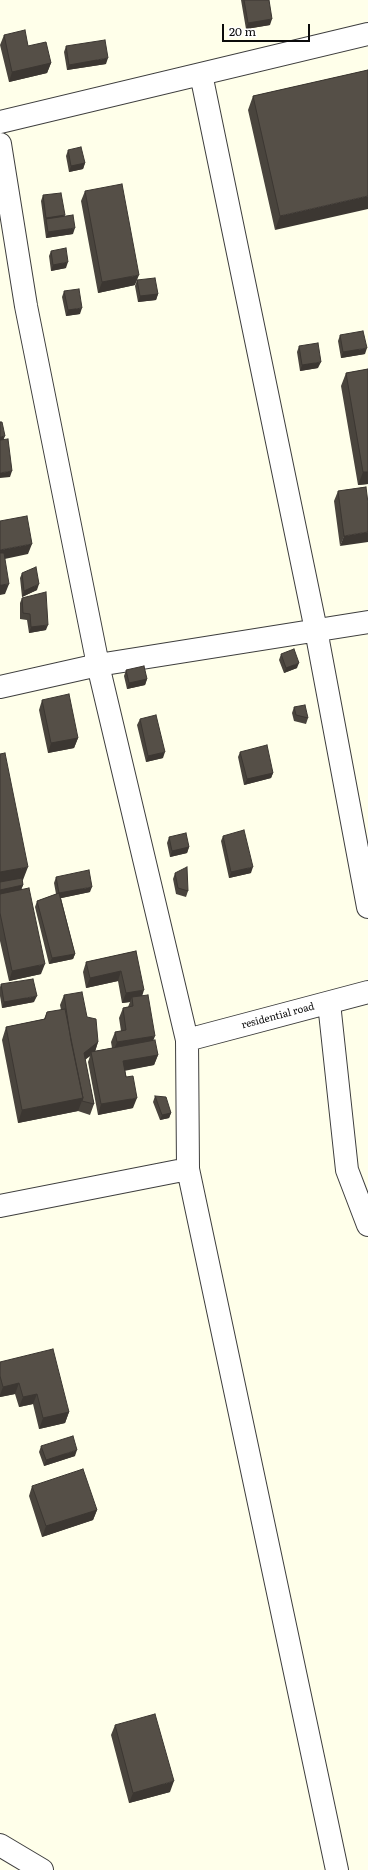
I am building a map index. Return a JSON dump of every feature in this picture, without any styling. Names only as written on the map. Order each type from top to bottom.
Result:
[{"type":"street","points":[[0,122],[368,34]]},
{"type":"street","points":[[202,74],[316,630],[368,907]]},
{"type":"street","points":[[0,144],[26,306],[98,665],[187,1040],[188,1169],[337,1870]]},
{"type":"street","points":[[0,687],[98,665],[368,622]]},
{"type":"street","name":"residential road","points":[[187,1040],[368,992]]},
{"type":"street","points":[[329,1002],[347,1170],[368,1225]]},
{"type":"street","points":[[1,1200],[188,1169]]},
{"type":"street","points":[[0,1845],[42,1870]]},
{"type":"building","points":[[244,0],[269,0],[272,19],[248,23]]},
{"type":"building","points":[[25,30],[28,46],[46,42],[51,63],[12,72],[4,35]]},
{"type":"building","points":[[105,40],[108,58],[69,65],[66,46]]},
{"type":"building","points":[[368,70],[368,196],[280,216],[253,96]]},
{"type":"building","points":[[81,147],[85,163],[71,166],[68,150]]},
{"type":"building","points":[[122,184],[139,275],[102,282],[85,191]]},
{"type":"building","points":[[61,193],[65,215],[46,218],[43,195]]},
{"type":"building","points":[[73,215],[75,228],[48,232],[46,219]]},
{"type":"building","points":[[66,248],[68,262],[53,265],[51,251]]},
{"type":"building","points":[[155,278],[158,294],[140,296],[137,280]]},
{"type":"building","points":[[79,289],[82,308],[68,310],[64,291]]},
{"type":"building","points":[[363,331],[367,348],[343,352],[340,335]]},
{"type":"building","points":[[318,343],[321,362],[302,365],[299,346]]},
{"type":"building","points":[[368,369],[368,472],[363,472],[346,373]]},
{"type":"building","points":[[0,422],[2,422],[5,436],[0,437]]},
{"type":"building","points":[[8,439],[12,471],[0,473],[0,440]]},
{"type":"building","points":[[366,487],[368,503],[368,532],[344,536],[338,491]]},
{"type":"building","points":[[27,516],[32,544],[0,550],[0,521]]},
{"type":"building","points":[[0,553],[4,553],[9,584],[0,585]]},
{"type":"building","points":[[36,567],[39,584],[24,591],[22,573]]},
{"type":"building","points":[[46,592],[48,625],[31,627],[30,614],[23,613],[22,598]]},
{"type":"building","points":[[294,649],[299,663],[286,668],[281,654]]},
{"type":"building","points":[[144,666],[147,679],[129,683],[126,670]]},
{"type":"building","points":[[69,694],[78,738],[51,743],[42,700]]},
{"type":"building","points":[[305,705],[308,718],[296,715],[294,707]]},
{"type":"building","points":[[156,715],[165,752],[148,756],[140,719]]},
{"type":"building","points":[[267,745],[273,773],[247,779],[240,752]]},
{"type":"building","points":[[5,753],[28,867],[0,872],[0,754]]},
{"type":"building","points":[[244,830],[253,867],[231,872],[223,836]]},
{"type":"building","points":[[186,833],[189,847],[172,851],[169,837]]},
{"type":"building","points":[[187,867],[188,891],[178,888],[175,873]]},
{"type":"building","points":[[89,870],[92,887],[59,893],[56,877]]},
{"type":"building","points":[[22,878],[23,885],[0,890],[0,882]]},
{"type":"building","points":[[29,888],[45,964],[12,971],[0,913],[0,894]]},
{"type":"building","points":[[59,893],[75,954],[52,958],[37,901]]},
{"type":"building","points":[[136,951],[144,990],[126,993],[121,971],[90,978],[86,962]]},
{"type":"building","points":[[33,979],[37,996],[4,1002],[1,984]]},
{"type":"building","points":[[82,992],[87,1017],[96,1019],[98,1042],[84,1053],[94,1104],[82,1101],[83,1098],[71,1041],[64,995]]},
{"type":"building","points":[[148,995],[155,1036],[117,1042],[115,1032],[126,1030],[123,1008],[133,1006],[132,997]]},
{"type":"building","points":[[65,1009],[83,1098],[22,1110],[6,1027],[45,1019],[47,1012]]},
{"type":"building","points":[[155,1040],[158,1055],[123,1061],[126,1077],[133,1076],[137,1098],[101,1104],[91,1052]]},
{"type":"building","points":[[155,1096],[166,1097],[171,1113],[162,1115]]},
{"type":"building","points":[[53,1349],[69,1412],[43,1418],[37,1394],[23,1397],[19,1383],[3,1387],[0,1376],[0,1362]]},
{"type":"building","points":[[73,1436],[77,1450],[46,1460],[41,1446]]},
{"type":"building","points":[[83,1469],[97,1510],[46,1526],[32,1486]]},
{"type":"building","points":[[155,1714],[174,1781],[133,1793],[115,1725]]}]
